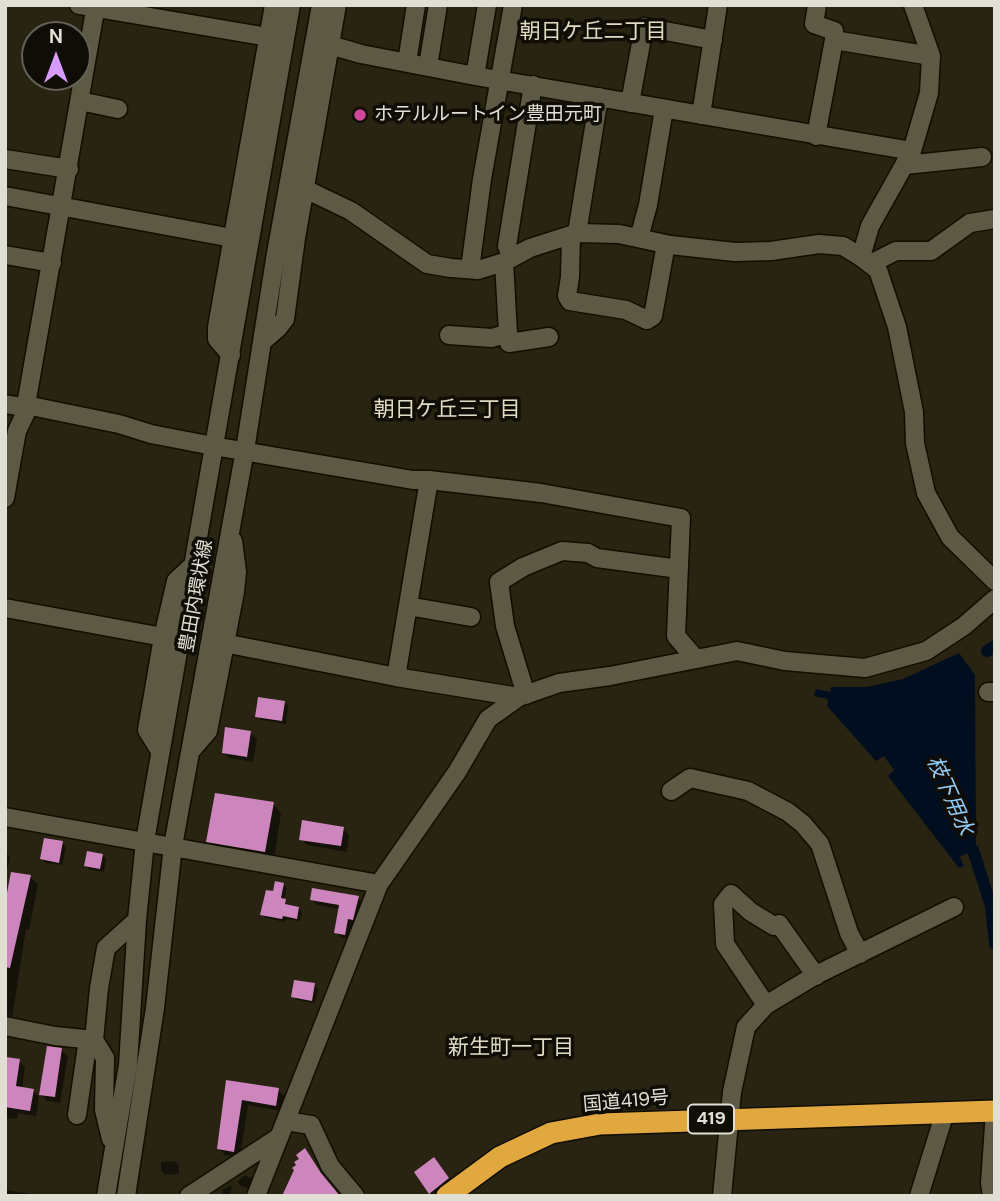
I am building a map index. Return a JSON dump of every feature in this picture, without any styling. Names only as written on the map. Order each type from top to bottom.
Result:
[{"type":"highway","name":"国道419号","points":[[447,1196],[500,1157],[551,1133],[600,1124],[995,1111]]},
{"type":"street","points":[[231,355],[217,340],[221,295],[274,5]]},
{"type":"street","name":"豊田内環状線","points":[[106,1196],[128,1065],[136,920],[145,841],[291,5]]},
{"type":"street","name":"豊田内環状線","points":[[127,1196],[155,1007],[173,846],[245,450],[321,5]]},
{"type":"street","points":[[262,341],[285,319],[337,5]]},
{"type":"street","points":[[407,62],[416,5]]},
{"type":"street","points":[[428,66],[438,5]]},
{"type":"street","points":[[475,76],[487,5]]},
{"type":"street","points":[[470,269],[482,179],[513,5]]},
{"type":"street","points":[[701,115],[718,5]]},
{"type":"street","points":[[816,136],[834,40],[834,31],[814,24],[817,5]]},
{"type":"street","points":[[866,260],[870,226],[908,158],[929,93],[931,57],[913,5]]},
{"type":"street","points":[[5,498],[17,431],[27,407],[63,205],[80,101],[90,6],[268,37]]},
{"type":"street","points":[[631,103],[644,27],[713,40]]},
{"type":"street","points":[[834,40],[931,57]]},
{"type":"street","points":[[330,45],[475,76],[816,136],[908,158],[982,157]]},
{"type":"street","points":[[509,342],[507,246],[533,85]]},
{"type":"street","points":[[599,97],[574,234],[567,296],[570,301],[625,310],[647,320],[653,316],[666,244]]},
{"type":"street","points":[[80,101],[118,109]]},
{"type":"street","points":[[639,238],[648,205],[664,108]]},
{"type":"street","points":[[302,109],[314,137]]},
{"type":"street","points":[[254,115],[260,133],[267,143]]},
{"type":"street","points":[[5,159],[69,169]]},
{"type":"street","points":[[240,192],[246,180],[263,167]]},
{"type":"street","points":[[306,189],[351,211],[427,264],[478,270],[508,260],[530,248],[574,234],[619,234],[666,244],[735,252],[771,251],[819,244],[843,246],[878,270],[897,327],[914,412],[915,443],[926,493],[950,537],[995,580]]},
{"type":"street","points":[[5,196],[232,238]]},
{"type":"street","points":[[866,260],[897,251],[931,251],[970,223],[995,219]]},
{"type":"street","points":[[5,255],[52,263]]},
{"type":"street","points":[[449,335],[509,342],[549,337]]},
{"type":"street","points":[[5,404],[119,424],[151,434],[213,446],[413,480],[541,493],[681,518],[676,636],[695,659]]},
{"type":"street","points":[[396,677],[429,480]]},
{"type":"street","points":[[190,752],[208,731],[235,592],[237,572],[230,530]]},
{"type":"street","points":[[522,696],[505,626],[499,582],[523,567],[562,551],[679,569]]},
{"type":"street","points":[[160,751],[147,730],[163,637],[176,581],[193,565]]},
{"type":"street","points":[[256,1196],[379,884],[457,772],[488,719],[522,696],[559,683],[610,676],[737,651],[785,661],[864,668],[926,651],[964,626],[995,599]]},
{"type":"street","points":[[408,606],[471,617]]},
{"type":"street","points":[[5,608],[163,637]]},
{"type":"street","points":[[224,643],[396,677],[522,696]]},
{"type":"street","points":[[671,791],[690,778],[748,791],[788,812],[803,824],[820,844],[849,933],[860,954]]},
{"type":"street","points":[[5,817],[379,884]]},
{"type":"street","points":[[766,1005],[725,944],[723,904],[731,894],[751,912],[774,926],[779,925],[816,975]]},
{"type":"street","points":[[722,1196],[729,1118],[746,1027],[766,1005],[816,975],[954,907]]},
{"type":"street","points":[[78,1115],[106,948],[136,920]]},
{"type":"street","points":[[5,1026],[55,1036],[91,1039],[105,1058],[104,1110],[113,1145]]},
{"type":"street","points":[[992,1196],[990,1183],[995,1111]]},
{"type":"street","points":[[922,1195],[945,1112]]},
{"type":"street","points":[[189,1196],[282,1129],[311,1125],[330,1166],[355,1196]]},
{"type":"water","points":[[959,653],[975,675],[976,848],[984,863],[975,867],[967,853],[960,857],[964,866],[959,868],[888,776],[894,770],[884,756],[876,761],[827,706],[828,699],[814,696],[816,689],[830,692],[831,687],[867,687],[903,679]]},
{"type":"building","points":[[258,697],[285,701],[282,721],[255,717]]},
{"type":"building","points":[[225,727],[251,731],[247,757],[222,753]]},
{"type":"building","points":[[215,793],[274,802],[265,852],[206,842]]},
{"type":"building","points":[[302,820],[344,827],[341,846],[299,840]]},
{"type":"building","points":[[44,838],[63,841],[59,863],[40,859]]},
{"type":"building","points":[[87,851],[103,854],[100,869],[84,866]]},
{"type":"building","points":[[11,872],[31,875],[10,968],[5,967],[5,903]]},
{"type":"building","points":[[275,881],[284,883],[281,898],[286,899],[285,904],[299,907],[297,919],[260,915],[266,890],[273,891]]},
{"type":"building","points":[[312,888],[359,896],[353,920],[348,919],[345,935],[334,933],[339,905],[310,900]]},
{"type":"building","points":[[294,980],[315,983],[312,1001],[291,997]]},
{"type":"building","points":[[47,1046],[62,1048],[55,1097],[39,1095]]},
{"type":"building","points":[[6,1057],[20,1059],[16,1086],[34,1089],[30,1111],[5,1107]]},
{"type":"building","points":[[226,1080],[279,1088],[276,1106],[242,1100],[234,1152],[217,1149]]},
{"type":"building","points":[[305,1148],[340,1196],[282,1196],[294,1170],[292,1168],[296,1165],[294,1162],[299,1159],[296,1155]]},
{"type":"building","points":[[434,1157],[449,1178],[429,1194],[414,1172]]},
{"type":"waterway","name":"枝下用水","points":[[987,651],[995,646]]},
{"type":"waterway","name":"枝下用水","points":[[973,850],[991,906],[995,944]]},
{"type":"place","name":"ホテルルートイン豊田元町","points":[[360,115]]},
{"type":"district","name":"朝日ケ丘二丁目","points":[[593,32]]},
{"type":"district","name":"朝日ケ丘三丁目","points":[[447,410]]},
{"type":"district","name":"新生町一丁目","points":[[511,1048]]}]
